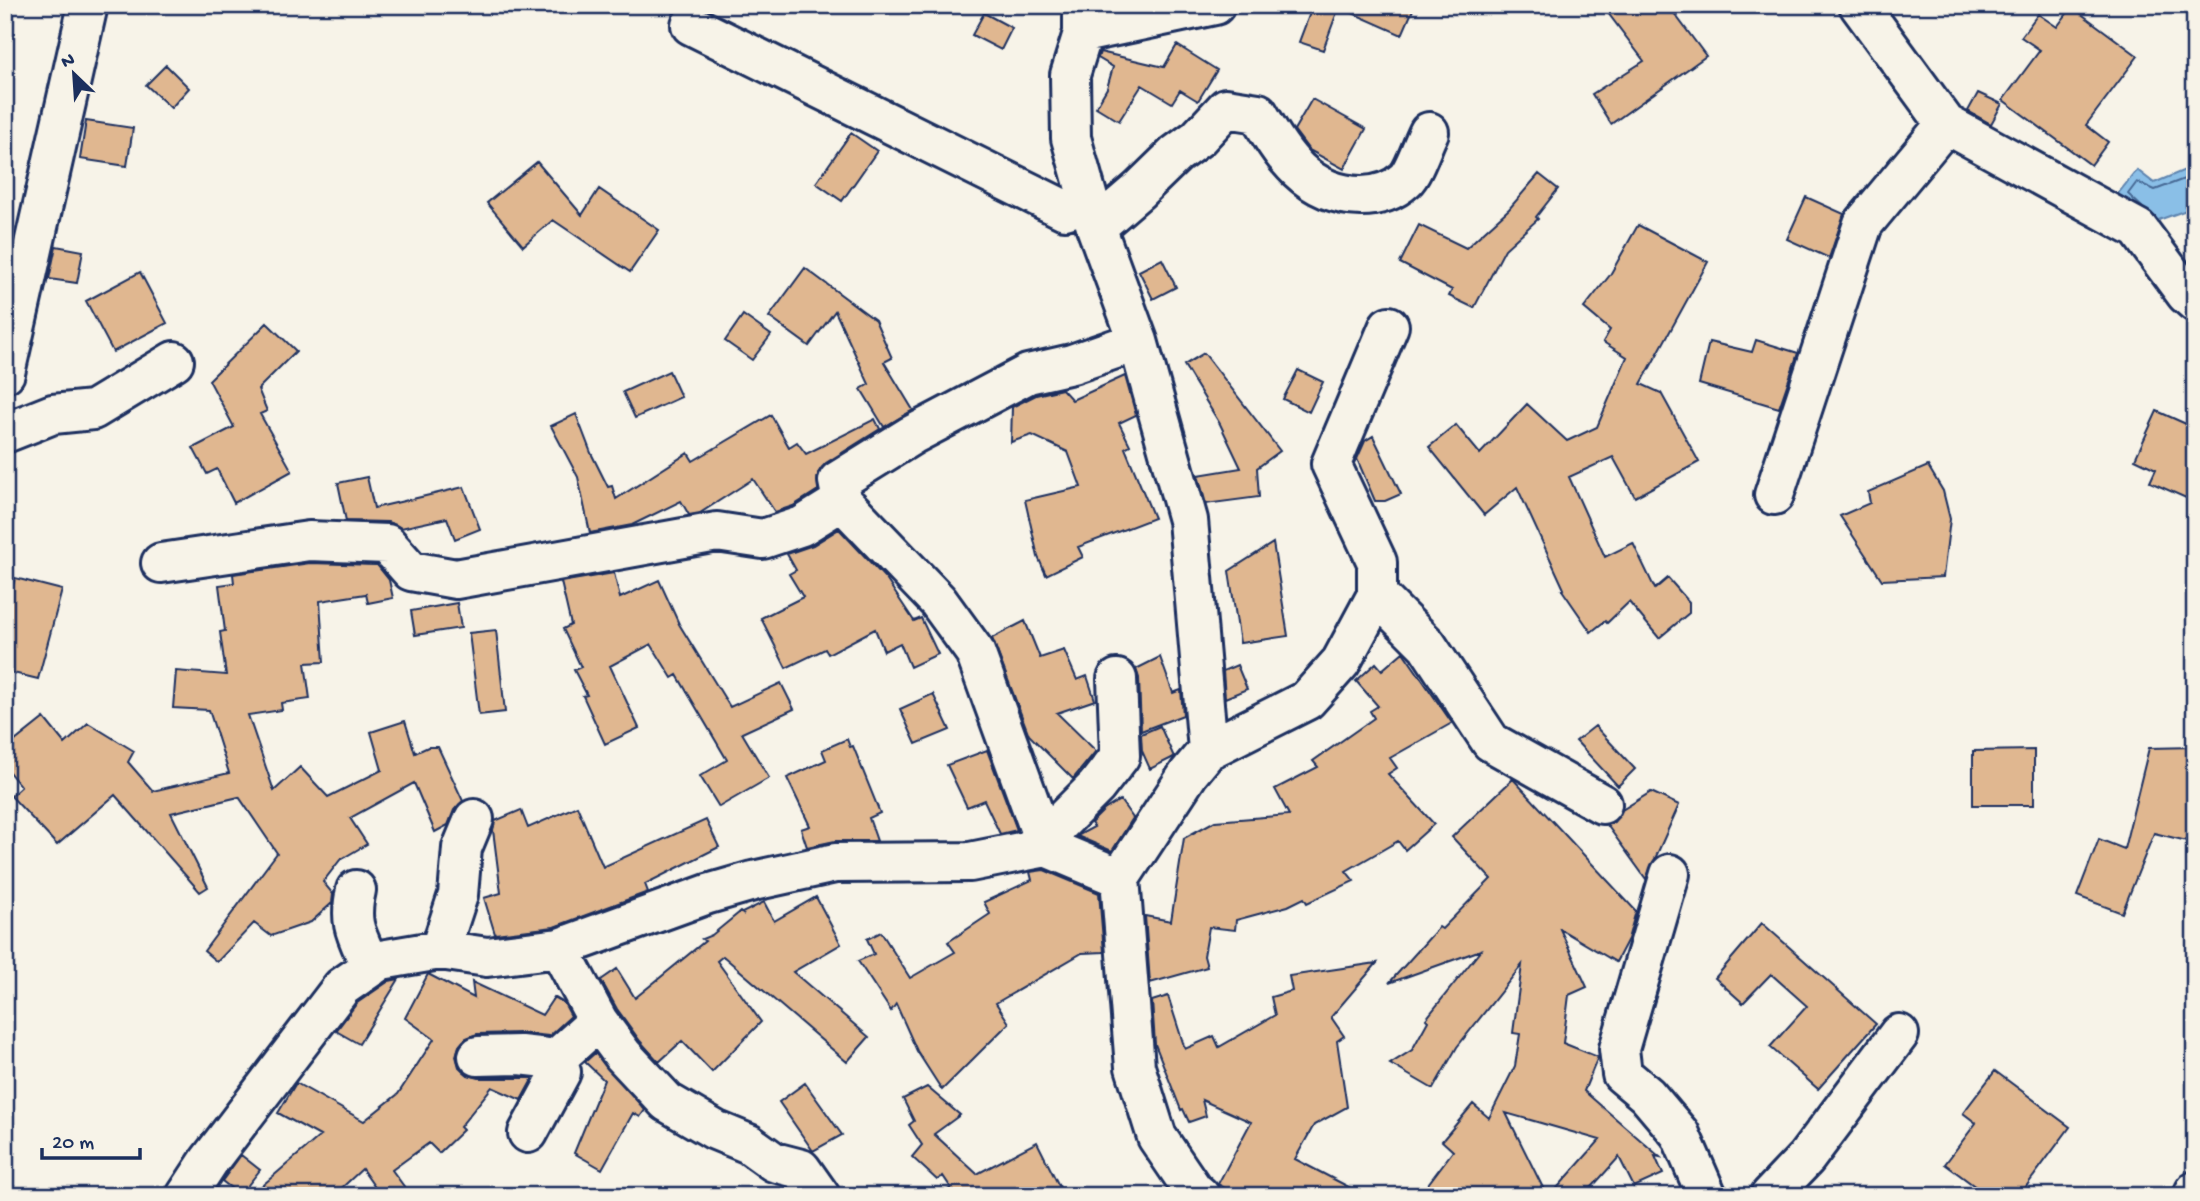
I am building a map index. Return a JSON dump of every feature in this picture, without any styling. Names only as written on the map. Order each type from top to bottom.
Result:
[{"type":"street","points":[[5,373],[88,5]]},
{"type":"street","points":[[1208,750],[1188,520],[1138,341],[1093,214],[1071,138],[1070,75],[1083,19],[1215,5]]},
{"type":"street","points":[[1859,5],[1946,124],[2138,229],[2186,294],[2195,302]]},
{"type":"street","points":[[691,25],[1065,210],[1093,214],[1139,190],[1176,154],[1198,138],[1226,108],[1258,113],[1279,150],[1307,179],[1343,195],[1378,196],[1407,179],[1429,132]]},
{"type":"street","points":[[1774,495],[1863,224],[1946,124]]},
{"type":"street","points":[[1196,1194],[1157,1137],[1135,1067],[1120,878],[1189,773],[1208,750],[1307,700],[1341,662],[1377,595],[1377,562],[1332,464],[1389,326]]},
{"type":"street","points":[[1046,847],[975,652],[938,601],[842,501],[838,481],[912,435],[1028,374],[1072,364],[1138,341]]},
{"type":"street","points":[[5,433],[53,414],[93,410],[174,361]]},
{"type":"street","points":[[161,564],[309,541],[387,544],[411,571],[456,579],[717,532],[763,539],[802,526],[842,501]]},
{"type":"street","points":[[1377,595],[1427,645],[1491,742],[1602,804]]},
{"type":"street","points":[[1046,847],[1058,825],[1096,787],[1120,756],[1117,679]]},
{"type":"street","points":[[440,950],[458,895],[462,848],[474,819]]},
{"type":"street","points":[[186,1196],[209,1161],[342,987],[381,960],[440,950],[487,957],[559,948],[708,894],[835,863],[970,862],[1046,847],[1120,878]]},
{"type":"street","points":[[1670,874],[1619,1049],[1622,1074],[1647,1095],[1680,1134],[1707,1196]]},
{"type":"street","points":[[356,890],[351,911],[353,928],[371,967]]},
{"type":"street","points":[[559,948],[598,1021],[623,1055],[667,1102],[715,1130],[749,1144],[775,1162],[801,1169],[820,1196]]},
{"type":"street","points":[[478,1056],[520,1055],[556,1059],[598,1021]]},
{"type":"street","points":[[1770,1196],[1806,1158],[1899,1034]]},
{"type":"street","points":[[528,1133],[561,1072],[556,1059]]},
{"type":"water","points":[[2192,167],[2195,175],[2195,207],[2150,223],[2117,195],[2137,170],[2154,183]]},
{"type":"building","points":[[1313,5],[1415,5],[1402,35],[1339,7],[1323,50],[1299,42]]},
{"type":"building","points":[[1602,5],[1668,5],[1706,56],[1611,124],[1592,94],[1644,61]]},
{"type":"building","points":[[2072,7],[2138,56],[2086,125],[2108,142],[2091,165],[2003,100],[2040,50],[2021,37],[2038,14],[2057,27]]},
{"type":"building","points":[[984,13],[1012,28],[1001,50],[972,35]]},
{"type":"building","points":[[1177,45],[1217,70],[1198,101],[1180,90],[1172,103],[1142,85],[1119,121],[1096,107],[1107,88],[1113,67],[1098,58],[1100,52],[1164,67]]},
{"type":"building","points":[[166,65],[189,88],[171,108],[146,85]]},
{"type":"building","points":[[1978,93],[2002,104],[1991,124],[1968,111]]},
{"type":"building","points":[[1312,99],[1366,129],[1344,169],[1309,150],[1294,130]]},
{"type":"building","points":[[86,121],[133,128],[127,166],[80,159]]},
{"type":"building","points":[[851,133],[877,151],[842,201],[816,183]]},
{"type":"building","points":[[537,162],[582,215],[599,189],[659,230],[630,272],[553,220],[523,246],[487,203]]},
{"type":"building","points":[[1539,174],[1558,189],[1536,217],[1538,219],[1505,249],[1474,308],[1449,296],[1452,290],[1400,263],[1419,225],[1466,248],[1509,209]]},
{"type":"building","points":[[1806,197],[1844,214],[1829,258],[1787,239]]},
{"type":"building","points":[[1638,225],[1708,262],[1641,384],[1661,393],[1699,462],[1635,497],[1613,457],[1569,477],[1605,557],[1633,543],[1655,589],[1668,578],[1689,602],[1689,613],[1659,638],[1629,602],[1607,623],[1605,621],[1591,632],[1562,590],[1564,589],[1517,487],[1484,515],[1429,447],[1456,425],[1480,454],[1527,404],[1567,441],[1597,427],[1627,357],[1603,342],[1610,330],[1584,308],[1610,275]]},
{"type":"building","points":[[56,246],[83,251],[77,283],[49,279]]},
{"type":"building","points":[[1162,259],[1176,287],[1153,299],[1139,271]]},
{"type":"building","points":[[805,268],[875,320],[892,358],[884,362],[913,410],[884,427],[861,389],[869,384],[835,311],[809,346],[769,317]]},
{"type":"building","points":[[140,272],[167,323],[113,352],[86,301]]},
{"type":"building","points":[[743,315],[771,335],[752,360],[725,341]]},
{"type":"building","points":[[267,323],[296,351],[258,389],[267,411],[260,414],[292,471],[234,503],[217,469],[207,474],[193,448],[234,427],[209,380]]},
{"type":"building","points":[[1756,340],[1798,353],[1779,408],[1699,384],[1709,342],[1752,352]]},
{"type":"building","points":[[1204,353],[1280,451],[1257,468],[1259,497],[1206,504],[1198,475],[1241,468],[1220,424],[1184,365]]},
{"type":"building","points":[[1298,370],[1323,382],[1309,412],[1283,399]]},
{"type":"building","points":[[669,371],[681,397],[635,418],[623,392]]},
{"type":"building","points":[[1125,376],[1136,415],[1119,423],[1130,445],[1125,448],[1154,518],[1078,547],[1083,557],[1046,575],[1038,557],[1025,500],[1081,487],[1068,452],[1032,435],[1011,442],[1012,407],[1036,395],[1062,389],[1072,400]]},
{"type":"building","points":[[2157,411],[2195,428],[2195,502],[2150,482],[2156,469],[2135,459]]},
{"type":"building","points":[[576,414],[591,453],[608,487],[612,486],[616,499],[688,453],[693,461],[771,415],[789,447],[797,442],[806,454],[875,419],[880,429],[826,463],[818,473],[818,490],[793,506],[775,512],[753,479],[700,513],[689,515],[681,501],[632,525],[590,533],[578,477],[551,426]]},
{"type":"building","points":[[1373,436],[1401,494],[1385,501],[1375,501],[1357,459],[1365,441]]},
{"type":"building","points":[[1928,466],[1943,491],[1950,519],[1943,577],[1882,580],[1840,516],[1870,503],[1868,492]]},
{"type":"building","points":[[367,477],[374,508],[464,487],[480,529],[455,539],[447,518],[401,528],[388,522],[346,521],[338,483]]},
{"type":"building","points":[[839,529],[886,579],[914,621],[921,618],[938,654],[910,667],[900,643],[884,651],[875,629],[828,654],[825,649],[786,668],[761,618],[803,597],[789,574],[796,570],[787,554],[813,545]]},
{"type":"building","points":[[1273,543],[1288,636],[1240,643],[1229,571]]},
{"type":"building","points":[[310,563],[377,565],[389,580],[393,598],[368,603],[366,594],[320,601],[324,662],[305,663],[310,699],[281,703],[282,710],[248,715],[274,791],[300,767],[328,797],[382,770],[371,732],[405,721],[415,753],[428,747],[438,747],[463,801],[454,810],[448,825],[435,832],[414,783],[350,818],[367,844],[340,860],[323,882],[333,894],[332,903],[311,922],[271,936],[254,923],[217,962],[204,951],[277,853],[239,797],[171,813],[208,887],[200,892],[115,795],[57,845],[11,796],[21,787],[5,767],[5,749],[44,718],[65,744],[88,723],[134,751],[128,762],[153,791],[229,773],[209,710],[173,708],[176,671],[226,675],[220,632],[225,631],[219,585],[234,583],[233,574]]},
{"type":"building","points":[[614,573],[620,598],[659,580],[679,624],[730,707],[781,683],[794,709],[742,733],[769,778],[719,807],[700,776],[727,760],[677,675],[672,678],[651,644],[610,666],[639,728],[605,744],[583,696],[587,695],[574,670],[581,667],[563,629],[571,625],[561,582]]},
{"type":"building","points":[[15,578],[62,590],[38,679],[5,671],[5,613]]},
{"type":"building","points":[[457,603],[461,628],[415,635],[411,611]]},
{"type":"building","points":[[1025,621],[1040,658],[1064,650],[1077,680],[1087,676],[1095,700],[1057,713],[1096,751],[1073,779],[1029,735],[992,638]]},
{"type":"building","points":[[496,630],[505,712],[479,715],[469,633]]},
{"type":"building","points":[[1403,652],[1452,723],[1390,758],[1397,768],[1388,774],[1434,824],[1405,850],[1398,841],[1346,871],[1354,881],[1307,903],[1304,898],[1288,906],[1236,920],[1235,930],[1209,927],[1204,956],[1207,967],[1150,983],[1145,916],[1171,921],[1184,838],[1215,821],[1289,815],[1275,789],[1318,767],[1313,761],[1374,718],[1370,711],[1378,706],[1356,681],[1376,663],[1382,670]]},
{"type":"building","points":[[1160,657],[1173,693],[1181,690],[1183,715],[1141,731],[1139,678],[1136,669]]},
{"type":"building","points":[[1237,665],[1247,689],[1225,698],[1223,671]]},
{"type":"building","points":[[933,694],[950,730],[916,744],[900,709]]},
{"type":"building","points":[[1160,726],[1174,757],[1150,769],[1142,751],[1141,734]]},
{"type":"building","points":[[1595,726],[1635,769],[1618,786],[1576,741]]},
{"type":"building","points":[[847,739],[850,747],[853,746],[880,813],[869,818],[877,841],[835,841],[807,847],[801,829],[810,826],[787,778],[826,760],[822,750]]},
{"type":"building","points":[[2195,747],[2195,843],[2154,833],[2122,913],[2077,896],[2099,839],[2124,849],[2149,748]]},
{"type":"building","points":[[987,750],[1017,830],[1000,834],[984,800],[967,807],[947,765]]},
{"type":"building","points":[[2034,750],[2034,805],[1973,805],[1973,751]]},
{"type":"building","points":[[1513,779],[1636,911],[1628,939],[1616,962],[1560,929],[1587,987],[1569,995],[1563,1043],[1598,1057],[1584,1091],[1660,1157],[1655,1156],[1663,1174],[1634,1187],[1619,1157],[1584,1196],[1550,1196],[1600,1140],[1506,1113],[1547,1196],[1419,1196],[1453,1151],[1442,1141],[1473,1104],[1489,1118],[1515,1066],[1520,1034],[1513,1033],[1522,965],[1457,1047],[1433,1089],[1390,1064],[1412,1050],[1428,1021],[1426,1019],[1481,950],[1389,983],[1439,927],[1442,929],[1491,879],[1452,837]]},
{"type":"building","points":[[1651,792],[1679,805],[1646,879],[1607,825],[1614,822],[1622,810]]},
{"type":"building","points":[[1120,800],[1133,818],[1112,851],[1077,836],[1094,827],[1091,823],[1104,810]]},
{"type":"building","points":[[577,806],[603,867],[706,820],[719,847],[645,884],[648,892],[554,927],[495,934],[484,898],[501,893],[493,830],[495,821],[521,810],[528,828]]},
{"type":"building","points":[[1044,870],[1099,893],[1104,952],[1082,953],[996,1003],[1009,1023],[942,1090],[917,1051],[896,1004],[891,1011],[858,961],[874,954],[867,939],[881,932],[910,978],[955,952],[948,942],[990,914],[984,902],[1032,880],[1030,872]]},
{"type":"building","points":[[816,897],[841,944],[793,972],[869,1037],[847,1062],[723,956],[717,961],[761,1022],[712,1072],[682,1041],[659,1062],[617,1009],[601,980],[617,969],[635,998],[705,941],[702,939],[712,935],[740,912],[744,915],[742,913],[764,902],[774,921]]},
{"type":"building","points":[[1762,923],[1876,1024],[1818,1089],[1770,1047],[1807,1006],[1771,974],[1743,1003],[1715,978]]},
{"type":"building","points":[[1377,963],[1331,1017],[1344,1036],[1337,1041],[1347,1107],[1314,1125],[1295,1159],[1366,1196],[1239,1196],[1218,1184],[1251,1122],[1202,1100],[1206,1116],[1189,1122],[1183,1109],[1181,1110],[1155,1044],[1152,1001],[1168,996],[1185,1049],[1214,1036],[1219,1047],[1275,1015],[1271,997],[1292,991],[1289,976]]},
{"type":"building","points":[[428,974],[474,998],[472,982],[542,1015],[554,997],[564,1003],[571,1016],[549,1036],[520,1033],[477,1034],[466,1038],[459,1046],[456,1056],[459,1067],[468,1075],[479,1078],[533,1078],[521,1100],[492,1087],[460,1127],[463,1130],[439,1153],[429,1143],[392,1170],[411,1196],[381,1196],[362,1169],[333,1196],[250,1196],[320,1136],[278,1113],[296,1083],[364,1121],[398,1094],[434,1039],[405,1018]]},
{"type":"building","points":[[399,979],[359,1044],[336,1031],[357,1003],[389,981]]},
{"type":"building","points":[[595,1053],[645,1110],[640,1117],[633,1113],[602,1169],[574,1153],[604,1080],[585,1062]]},
{"type":"building","points":[[1995,1071],[2070,1127],[2019,1196],[1988,1196],[1945,1164],[1976,1123],[1963,1113]]},
{"type":"building","points":[[805,1083],[842,1135],[813,1151],[779,1102]]},
{"type":"building","points":[[927,1087],[960,1115],[934,1134],[977,1174],[1037,1142],[1064,1196],[937,1196],[951,1188],[943,1176],[937,1180],[912,1157],[922,1145],[909,1125],[914,1121],[903,1099]]},
{"type":"building","points":[[241,1155],[260,1170],[240,1195],[222,1181]]}]
